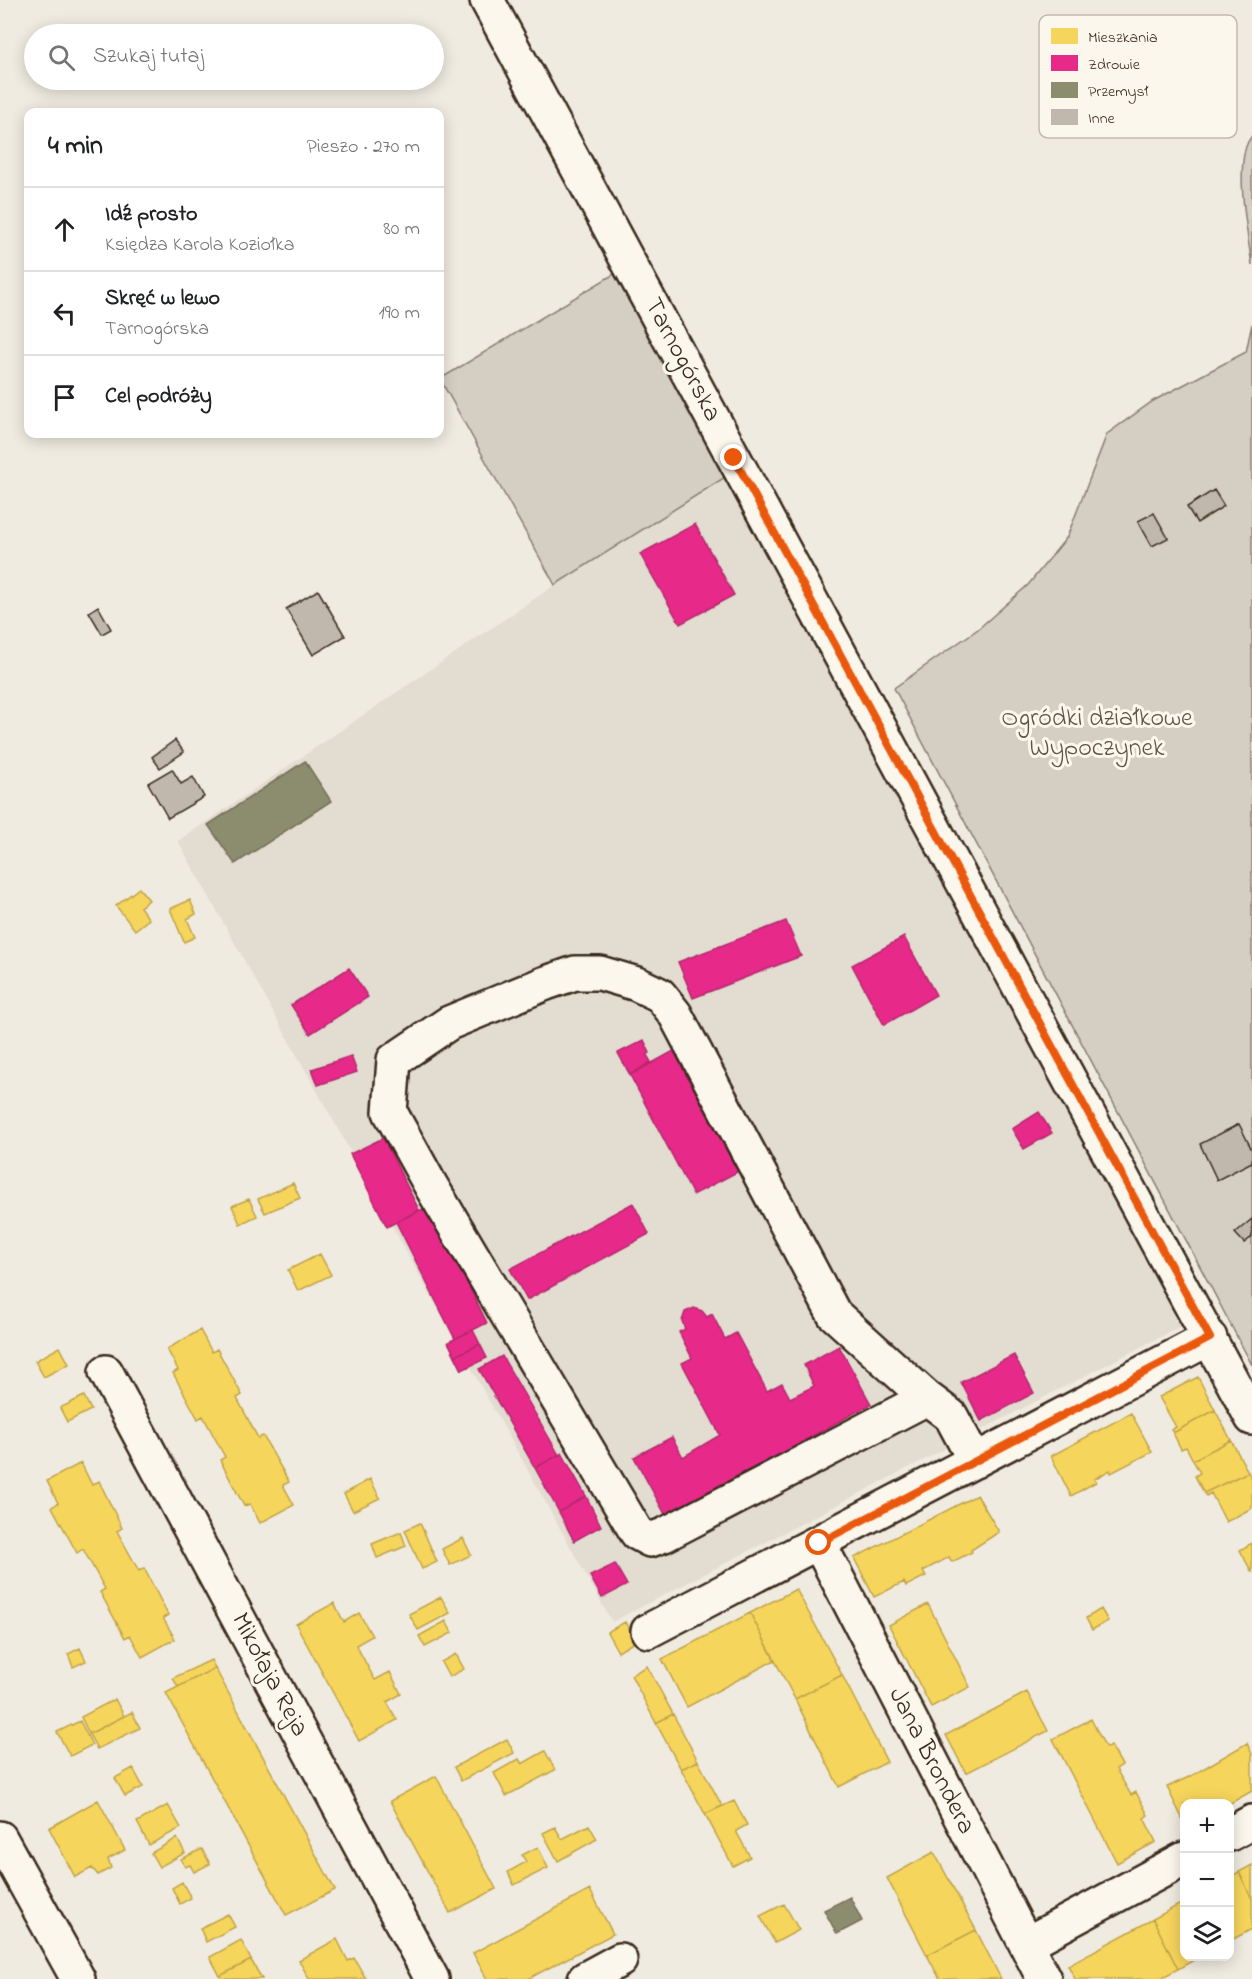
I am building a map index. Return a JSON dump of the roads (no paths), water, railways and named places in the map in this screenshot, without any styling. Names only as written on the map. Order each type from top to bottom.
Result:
[{"type":"street","name":"Tarnogórska","points":[[487,0],[1252,1418]]},
{"type":"street","points":[[927,1398],[664,1535],[650,1540],[637,1533],[431,1186],[390,1112],[394,1059],[449,1023],[575,973],[600,973],[637,984],[660,995],[675,1014],[834,1314],[927,1398],[951,1416],[975,1461]]},
{"type":"street","points":[[648,1631],[1210,1338]]},
{"type":"street","name":"Mikołaja Reja","points":[[106,1372],[432,1979]]},
{"type":"street","name":"Jana Brondera","points":[[819,1543],[1044,1979]]},
{"type":"street","points":[[1234,1832],[1252,1822]]},
{"type":"street","points":[[0,1838],[78,1979]]},
{"type":"street","points":[[1026,1944],[1180,1862]]},
{"type":"street","points":[[585,1979],[621,1960]]},
{"type":"park label","name":"Ogródki działkowe Wypoczynek","points":[[1097,734]]}]
